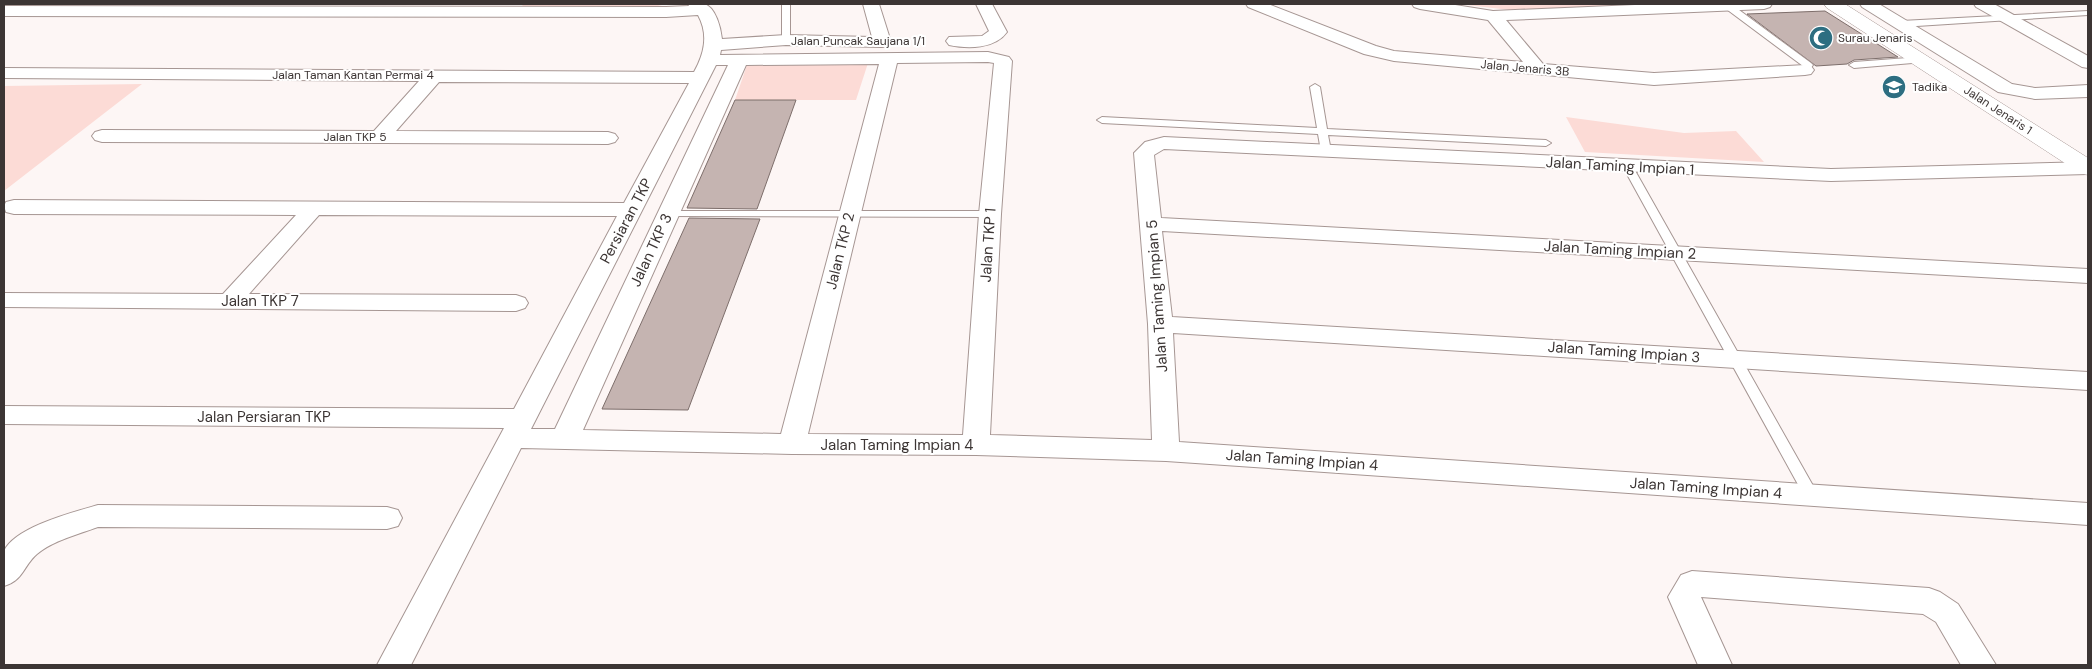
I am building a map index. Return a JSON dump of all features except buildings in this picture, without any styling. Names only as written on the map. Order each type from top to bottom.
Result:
[{"type":"street","points":[[4,11],[73,7],[500,8],[666,12],[699,7],[710,20],[709,61],[886,50],[870,4]]},
{"type":"street","name":"Jalan Puncak Saujana 1/1","points":[[709,61],[786,40],[886,50],[994,38],[998,32],[984,4]]},
{"type":"street","name":"Jalan Jenaris 3B","points":[[1254,4],[1370,50],[1394,56],[1654,79],[1805,70]]},
{"type":"street","points":[[1420,4],[1493,16],[1652,6],[1764,4]]},
{"type":"street","name":"Jalan Jenaris 1","points":[[1833,4],[2088,168]]},
{"type":"street","points":[[1868,4],[2005,88],[2018,93],[2031,94],[2088,91]]},
{"type":"street","points":[[1982,4],[2088,63]]},
{"type":"street","points":[[1493,16],[1539,70]]},
{"type":"street","name":"Jalan TKP 1","points":[[886,50],[988,57],[998,58],[1002,61],[990,214],[976,445]]},
{"type":"street","name":"Jalan TKP 2","points":[[792,444],[850,213],[886,50]]},
{"type":"street","name":"Jalan TKP 3","points":[[564,440],[739,60]]},
{"type":"street","name":"Jalan Taman Kantan Permai 4","points":[[4,73],[434,76],[709,61]]},
{"type":"street","name":"Persiaran TKP","points":[[394,665],[709,61]]},
{"type":"street","points":[[379,138],[434,76]]},
{"type":"street","name":"Jalan TKP 5","points":[[102,136],[608,138]]},
{"type":"street","name":"Jalan Taming Impian 1","points":[[1152,146],[1164,143],[1628,167],[1831,175],[2088,168]]},
{"type":"street","name":"Jalan Taming Impian 5","points":[[1152,146],[1144,153],[1160,324],[1166,451]]},
{"type":"street","points":[[14,207],[631,210]]},
{"type":"street","points":[[230,301],[313,209]]},
{"type":"street","name":"Jalan Taming Impian 2","points":[[1152,224],[2088,276]]},
{"type":"street","name":"Jalan TKP 7","points":[[4,300],[516,303]]},
{"type":"street","name":"Jalan Taming Impian 3","points":[[1160,324],[2088,381]]},
{"type":"street","name":"Jalan Persiaran TKP","points":[[4,415],[519,428]]},
{"type":"street","name":"Jalan Taming Impian 4","points":[[519,428],[564,440],[976,445],[1166,451],[2088,514]]},
{"type":"street","points":[[4,574],[26,546],[58,529],[98,516],[387,518]]},
{"type":"street","points":[[1715,665],[1684,597],[1692,584],[1929,602],[1948,613],[1980,665]]},
{"type":"lane","points":[[786,4],[786,40]]},
{"type":"lane","points":[[1728,6],[1808,65],[1805,70]]},
{"type":"lane","points":[[1901,24],[2088,13]]},
{"type":"lane","points":[[1854,65],[1921,60]]},
{"type":"lane","points":[[1315,87],[1326,151]]},
{"type":"lane","points":[[1102,120],[1546,143]]},
{"type":"lane","points":[[1628,167],[1811,495]]},
{"type":"lane","points":[[668,214],[990,214]]},
{"type":"shaded area","points":[[521,4],[666,4],[658,6],[524,7]]},
{"type":"shaded area","points":[[1459,4],[1631,4],[1635,7],[1518,11]]},
{"type":"shaded area","points":[[868,63],[856,100],[735,100],[747,65]]},
{"type":"shaded area","points":[[142,84],[4,191],[4,86]]},
{"type":"shaded area","points":[[1566,117],[1684,133],[1736,131],[1764,162],[1585,152]]},
{"type":"place","name":"Surau Jenaris","points":[[1821,38]]},
{"type":"place","name":"Tadika","points":[[1894,87]]}]
